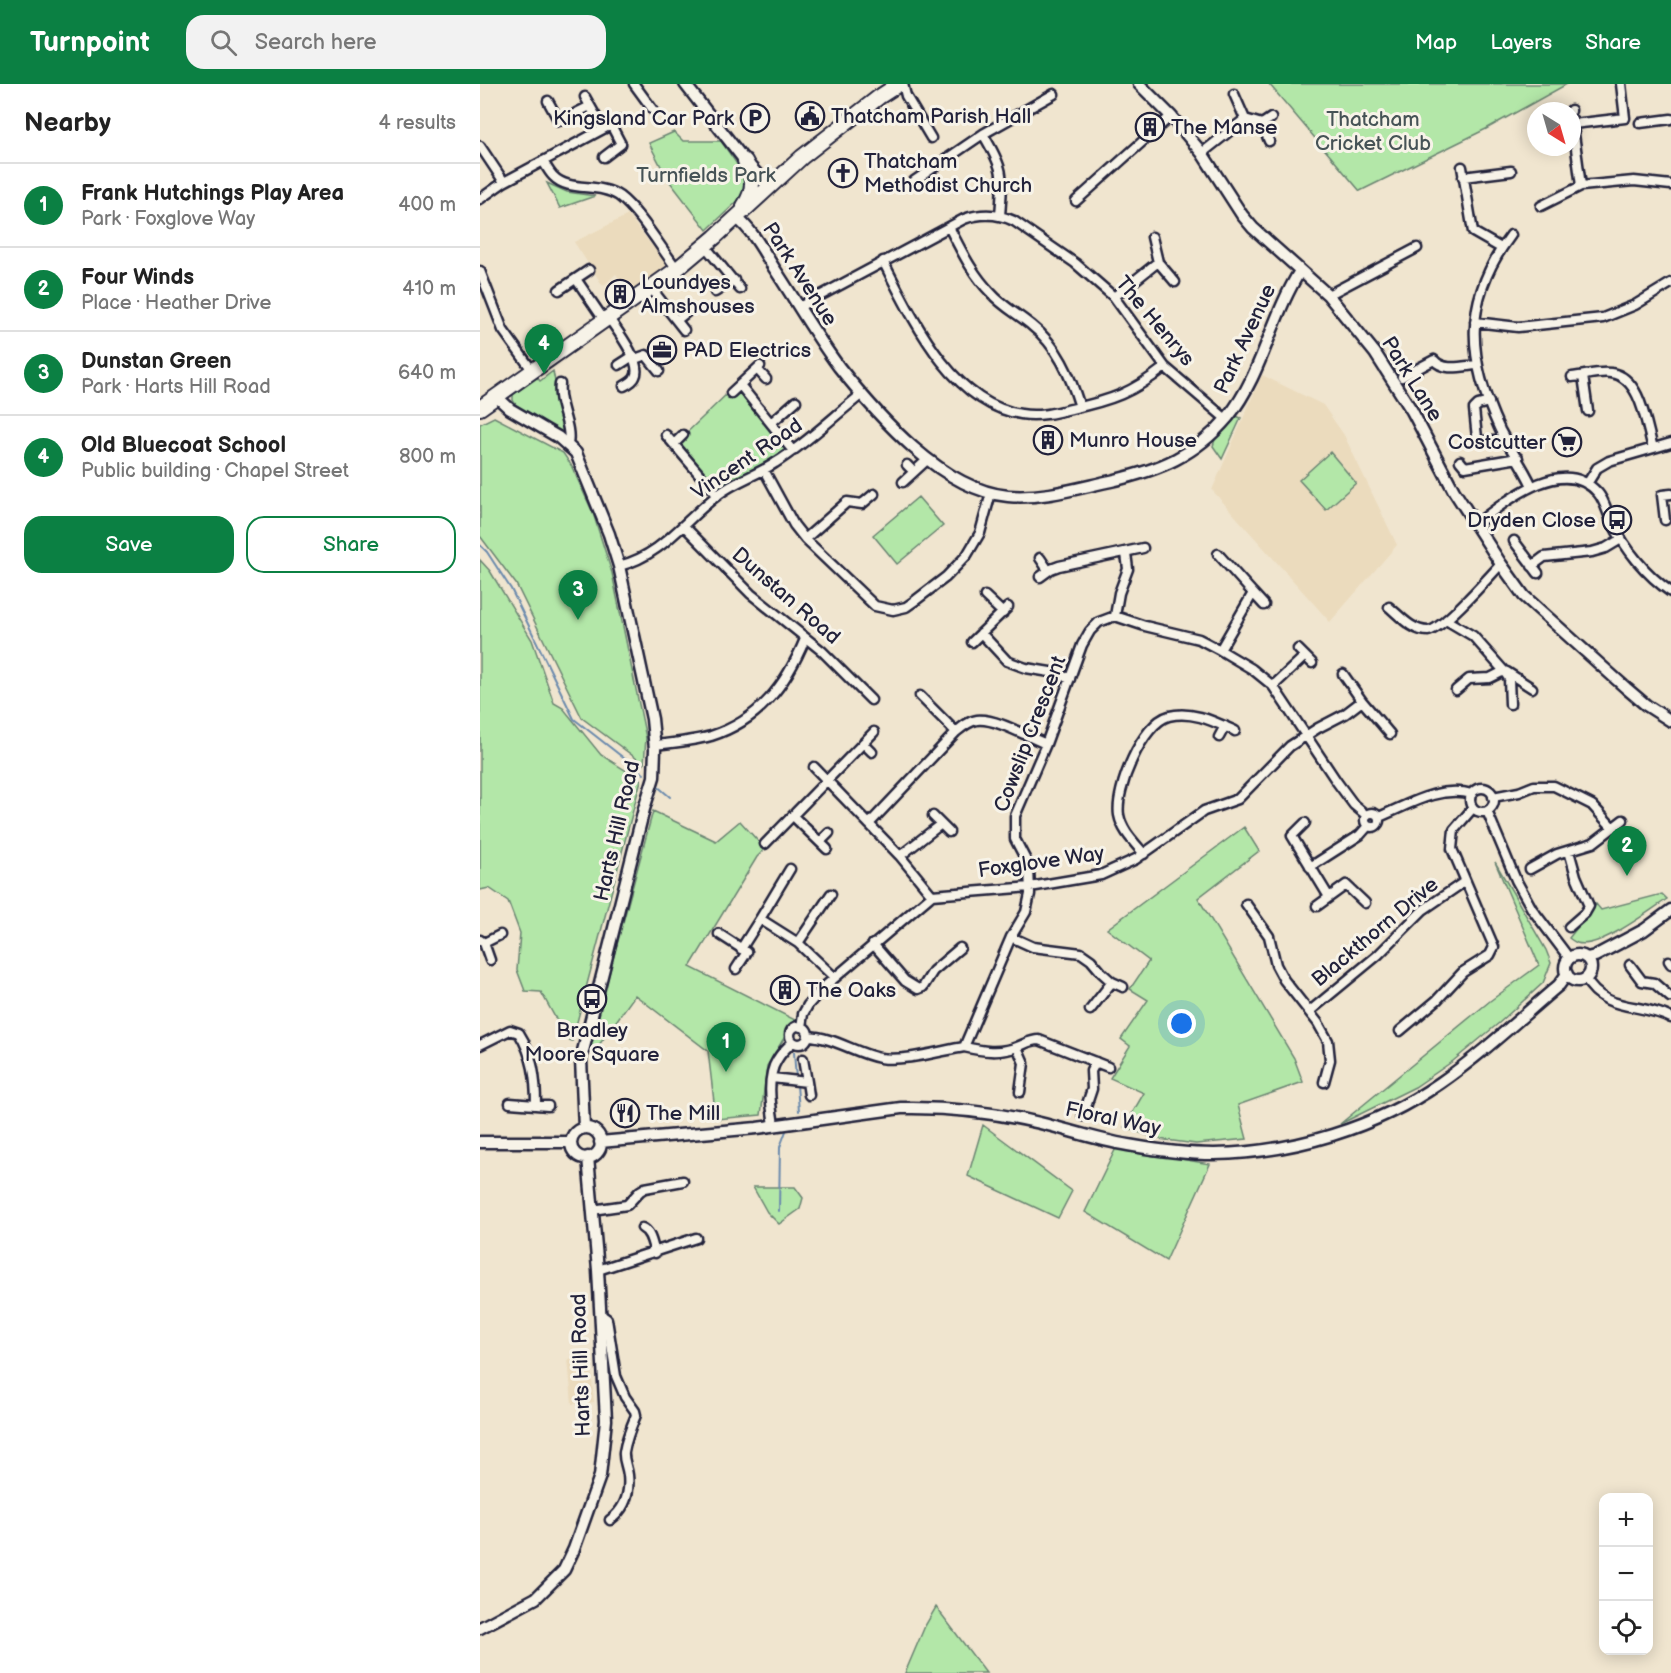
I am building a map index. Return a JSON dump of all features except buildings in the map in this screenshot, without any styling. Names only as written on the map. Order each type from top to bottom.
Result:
[{"type":"main road","points":[[480,408],[677,269],[802,157],[879,97],[901,84]]},
{"type":"main road","points":[[738,216],[750,197],[752,185],[751,172],[745,161]]},
{"type":"street","points":[[634,84],[653,110]]},
{"type":"street","points":[[685,84],[745,161],[769,187]]},
{"type":"street","points":[[901,84],[931,138]]},
{"type":"street","points":[[1581,116],[1625,118],[1621,84]]},
{"type":"street","name":"Park Lane","points":[[1147,87],[1202,153],[1242,215],[1270,245],[1328,295],[1356,329],[1396,384],[1448,481],[1524,596],[1626,688],[1671,721]]},
{"type":"street","points":[[914,181],[983,134],[1054,94]]},
{"type":"street","points":[[1234,94],[1245,119],[1262,124]]},
{"type":"street","points":[[585,97],[621,144],[604,157]]},
{"type":"street","points":[[548,101],[559,121],[590,106]]},
{"type":"street","points":[[1076,201],[1171,116]]},
{"type":"street","points":[[1262,124],[1271,118]]},
{"type":"street","points":[[1202,153],[1245,119]]},
{"type":"street","points":[[1640,123],[1671,119]]},
{"type":"street","points":[[480,199],[504,182],[620,120]]},
{"type":"street","points":[[1262,124],[1269,141]]},
{"type":"street","points":[[983,134],[1002,170],[1000,216]]},
{"type":"street","points":[[480,146],[504,182]]},
{"type":"street","points":[[1577,156],[1581,186]]},
{"type":"street","points":[[543,161],[552,175],[560,182],[573,186],[602,189],[623,200],[677,269]]},
{"type":"street","points":[[1462,167],[1473,231],[1501,248]]},
{"type":"street","points":[[1463,177],[1511,171]]},
{"type":"street","points":[[1541,206],[1581,186],[1634,181],[1671,185]]},
{"type":"street","name":"The Henrys","points":[[799,307],[964,219],[978,215],[1000,216],[1014,221],[1076,263],[1114,297],[1165,367],[1226,419]]},
{"type":"street","name":"Park Avenue","points":[[738,216],[828,351],[862,394],[928,459],[960,481],[992,493],[1042,495],[1150,472],[1191,452],[1226,419],[1237,405],[1248,386],[1287,294],[1300,271]]},
{"type":"street","points":[[949,227],[965,259],[982,284],[997,299],[1037,330],[1055,350],[1069,374],[1080,407]]},
{"type":"street","points":[[1511,234],[1483,281],[1475,322],[1477,365],[1488,402],[1532,486]]},
{"type":"street","points":[[1152,237],[1158,262],[1175,282]]},
{"type":"street","points":[[705,246],[740,289]]},
{"type":"street","points":[[1328,295],[1418,248]]},
{"type":"street","points":[[884,261],[903,300],[930,345],[958,379],[975,395],[995,407],[1020,414],[1045,414],[1080,407],[1123,395],[1143,385],[1165,367]]},
{"type":"street","points":[[1114,297],[1158,262]]},
{"type":"street","points":[[559,290],[589,270]]},
{"type":"street","points":[[480,271],[503,330],[532,370]]},
{"type":"street","points":[[576,279],[634,357],[637,370],[635,378],[624,386]]},
{"type":"street","points":[[715,292],[734,280]]},
{"type":"street","points":[[1475,322],[1518,327],[1603,318],[1635,305],[1671,283]]},
{"type":"street","points":[[651,288],[684,330]]},
{"type":"street","points":[[677,320],[687,312]]},
{"type":"street","points":[[619,365],[634,357],[646,355],[659,371]]},
{"type":"street","points":[[1402,377],[1434,360],[1445,367],[1477,365]]},
{"type":"street","points":[[731,393],[758,368],[766,379]]},
{"type":"street","points":[[1572,377],[1612,373],[1625,379],[1634,387],[1653,448]]},
{"type":"street","points":[[1583,376],[1588,411]]},
{"type":"street","name":"Harts Hill Road","points":[[560,384],[560,399],[569,436],[568,444]]},
{"type":"street","points":[[740,384],[793,451]]},
{"type":"street","name":"Vincent Road","points":[[619,566],[645,556],[684,526],[717,495],[733,484],[764,470],[804,444],[862,394]]},
{"type":"street","name":"Harts Hill Road","points":[[496,396],[510,409],[568,444],[576,453],[619,566],[652,719],[655,745],[654,777],[581,1059],[584,1128]]},
{"type":"street","points":[[771,423],[796,401]]},
{"type":"street","points":[[1488,402],[1474,409],[1477,438],[1480,441],[1497,441],[1502,437],[1502,432]]},
{"type":"street","points":[[666,435],[717,495]]},
{"type":"street","points":[[675,444],[683,435]]},
{"type":"street","points":[[1587,484],[1598,468],[1609,461],[1671,443]]},
{"type":"street","points":[[903,482],[928,459]]},
{"type":"street","points":[[1460,461],[1466,467],[1518,459]]},
{"type":"street","points":[[907,465],[914,472]]},
{"type":"street","points":[[764,470],[794,525],[805,539],[875,606],[886,610],[906,608],[943,579],[967,555],[980,533],[992,493]]},
{"type":"street","points":[[1476,524],[1532,486],[1550,479],[1566,477],[1587,484],[1600,495],[1621,539],[1645,569],[1671,592]]},
{"type":"street","points":[[805,539],[847,502],[862,504],[874,494]]},
{"type":"street","points":[[1665,520],[1662,495],[1671,494]]},
{"type":"street","name":"Dunstan Road","points":[[684,526],[751,594],[839,666],[866,698]]},
{"type":"street","points":[[1514,541],[1535,570],[1550,560],[1606,548],[1621,539]]},
{"type":"street","points":[[1040,577],[1048,570],[1059,566],[1143,548]]},
{"type":"street","points":[[1126,553],[1128,569],[1119,593],[1115,616],[1199,639],[1252,669],[1273,686],[1337,782],[1354,805],[1366,815]]},
{"type":"street","points":[[1218,554],[1264,605]]},
{"type":"street","points":[[1040,558],[1048,570]]},
{"type":"street","points":[[1389,606],[1412,626],[1420,630],[1433,630],[1446,620],[1501,564]]},
{"type":"street","points":[[1220,650],[1252,593]]},
{"type":"street","points":[[972,642],[1006,610],[985,596]]},
{"type":"street","name":"Cowslip Crescent","points":[[964,1047],[1011,937],[1026,912],[1030,886],[1029,866],[1018,846],[1015,816],[1046,744],[1082,645],[1090,631],[1099,622],[1115,616]]},
{"type":"street","points":[[1446,620],[1468,632],[1504,671],[1509,679],[1510,704]]},
{"type":"street","points":[[981,633],[1007,661],[1026,668],[1056,673],[1070,679]]},
{"type":"street","points":[[655,745],[709,736],[729,729],[750,717],[773,696],[788,676],[805,639]]},
{"type":"street","points":[[1273,686],[1308,659],[1298,649]]},
{"type":"street","points":[[1504,671],[1532,688]]},
{"type":"street","points":[[1456,690],[1469,679],[1490,678],[1504,671]]},
{"type":"street","points":[[1343,674],[1390,734]]},
{"type":"street","points":[[920,696],[956,732]]},
{"type":"street","name":"Foxglove Way","points":[[932,894],[1030,886],[1101,875],[1118,869],[1144,854],[1204,811],[1238,799],[1290,746],[1345,714],[1362,701]]},
{"type":"street","points":[[1144,854],[1121,823],[1119,801],[1134,756],[1147,732],[1158,721],[1171,715],[1204,718],[1235,731]]},
{"type":"street","points":[[869,824],[956,732],[972,722],[986,720],[1046,744]]},
{"type":"street","points":[[1219,737],[1225,726]]},
{"type":"street","points":[[765,844],[874,732]]},
{"type":"street","points":[[863,743],[872,752]]},
{"type":"street","points":[[801,1027],[808,1005],[834,977],[932,894],[900,856],[814,766]]},
{"type":"street","points":[[1493,797],[1519,792],[1534,786],[1554,786],[1592,805],[1612,828]]},
{"type":"street","points":[[1483,789],[1491,793],[1493,805],[1487,810],[1479,811],[1473,808],[1470,801],[1472,794],[1483,789]]},
{"type":"street","points":[[1378,817],[1441,793],[1455,791],[1472,794]]},
{"type":"street","points":[[1400,1031],[1437,1000],[1464,972],[1493,952],[1494,943],[1464,882],[1452,849],[1458,825],[1473,808]]},
{"type":"street","points":[[1487,810],[1516,880],[1532,909],[1569,958]]},
{"type":"street","points":[[1366,815],[1373,813],[1378,817]]},
{"type":"street","points":[[1366,815],[1364,822],[1368,826],[1376,826],[1378,817]]},
{"type":"street","points":[[793,816],[827,849]]},
{"type":"street","points":[[933,816],[949,832]]},
{"type":"street","points":[[1530,869],[1549,858],[1593,843],[1623,820]]},
{"type":"street","points":[[1305,823],[1292,836],[1329,897]]},
{"type":"street","points":[[900,856],[941,824]]},
{"type":"street","points":[[1310,867],[1360,835],[1368,826]]},
{"type":"street","points":[[820,842],[830,833]]},
{"type":"street","points":[[1569,851],[1576,876],[1589,906],[1585,913],[1569,927]]},
{"type":"street","points":[[741,949],[790,869]]},
{"type":"street","name":"Blackthorn Drive","points":[[1310,1011],[1378,955],[1423,910],[1464,882]]},
{"type":"street","points":[[1317,906],[1346,885],[1365,903]]},
{"type":"street","points":[[798,943],[831,894]]},
{"type":"street","name":"Blackthorn Drive","points":[[1246,904],[1269,936],[1276,965],[1284,980],[1310,1011],[1328,1041],[1330,1060],[1324,1082]]},
{"type":"street","points":[[1587,958],[1591,968],[1585,978],[1573,980],[1566,974],[1565,966],[1569,958],[1576,955],[1587,958],[1595,956],[1644,930],[1671,910]]},
{"type":"street","points":[[760,919],[798,943],[834,977]]},
{"type":"street","points":[[719,934],[747,952],[736,969]]},
{"type":"street","points":[[490,960],[482,942],[500,935]]},
{"type":"street","points":[[1011,937],[1040,949],[1070,950],[1081,953],[1091,960],[1102,974],[1123,987]]},
{"type":"street","points":[[873,944],[905,981],[918,989],[923,987],[933,971],[960,948]]},
{"type":"street","points":[[950,956],[957,965]]},
{"type":"street","points":[[1630,965],[1642,981],[1654,983],[1671,997],[1662,1014]]},
{"type":"street","name":"Floral Way","points":[[600,1142],[774,1125],[901,1108],[922,1108],[999,1114],[1125,1145],[1181,1152],[1219,1154],[1305,1142],[1373,1119],[1439,1084],[1506,1031],[1559,985],[1566,974]]},
{"type":"street","points":[[1585,978],[1589,985],[1613,1003],[1639,1007],[1671,1018]]},
{"type":"street","points":[[1090,1010],[1112,982]]},
{"type":"street","points":[[795,1027],[801,1027],[806,1030],[808,1036],[801,1044],[793,1042],[790,1038],[790,1032],[795,1027]]},
{"type":"street","points":[[480,1045],[510,1030],[519,1033],[533,1067],[536,1105]]},
{"type":"street","points":[[808,1036],[829,1039],[883,1058],[897,1058],[964,1047],[985,1052],[1017,1047],[1030,1040],[1039,1040],[1108,1067]]},
{"type":"street","points":[[774,1125],[771,1100],[774,1066],[777,1059],[793,1042]]},
{"type":"street","points":[[1017,1047],[1024,1063],[1020,1092]]},
{"type":"street","points":[[803,1059],[801,1081],[809,1095]]},
{"type":"street","points":[[1083,1116],[1092,1089],[1091,1071],[1096,1062]]},
{"type":"street","points":[[772,1078],[801,1081]]},
{"type":"street","points":[[510,1103],[548,1106]]},
{"type":"street","points":[[584,1128],[593,1130],[600,1142],[596,1154],[588,1157],[576,1154],[571,1142],[574,1134],[584,1128]]},
{"type":"street","points":[[480,1142],[571,1142]]},
{"type":"street","name":"Harts Hill Road","points":[[480,1628],[536,1598],[564,1570],[574,1549],[600,1476],[606,1420],[598,1270],[588,1157]]},
{"type":"street","points":[[592,1210],[627,1205],[645,1188],[683,1181]]},
{"type":"street","points":[[642,1228],[650,1236],[655,1253]]},
{"type":"street","points":[[598,1270],[696,1238]]},
{"type":"street","points":[[600,1314],[607,1319],[616,1376],[636,1416],[624,1452],[628,1475],[625,1503],[621,1512],[610,1520]]},
{"type":"shaded area","points":[[628,215],[667,265],[630,293],[616,274],[603,286],[574,242]]},
{"type":"shaded area","points":[[1262,375],[1323,405],[1344,435],[1397,545],[1330,622],[1212,490]]},
{"type":"shaded area","points":[[590,1356],[594,1402],[572,1404],[568,1359]]},
{"type":"green space","name":"Thatcham Cricket Club","points":[[1269,84],[1567,84],[1535,102],[1527,102],[1527,106],[1486,129],[1360,191]]},
{"type":"green space","name":"Turnfields Park","points":[[674,132],[683,141],[721,141],[748,180],[745,194],[707,230],[667,178],[649,143]]},
{"type":"green space","points":[[547,183],[567,192],[595,196],[560,208]]},
{"type":"green space","points":[[553,371],[564,429],[562,433],[517,407],[513,400],[513,393],[536,376],[540,381]]},
{"type":"green space","points":[[731,390],[735,394],[741,391],[793,451],[717,495],[675,444]]},
{"type":"green space","points":[[1236,416],[1241,418],[1222,459],[1213,446],[1216,436]]},
{"type":"green space","points":[[494,417],[563,453],[593,513],[612,573],[646,738],[644,764],[582,718],[516,584],[480,536],[480,424]]},
{"type":"green space","points":[[1330,452],[1356,483],[1326,510],[1299,480]]},
{"type":"green space","points":[[918,497],[943,526],[897,564],[873,535]]},
{"type":"green space","points":[[480,560],[490,571],[532,640],[554,703],[563,708],[601,755],[641,780],[572,1041],[567,1039],[541,992],[525,991],[517,970],[520,933],[508,901],[489,888],[480,890]]},
{"type":"green space","points":[[653,811],[716,841],[740,821],[765,849],[757,857],[690,967],[795,1020],[767,1066],[761,1115],[716,1119],[708,1051],[635,995],[594,1052],[588,1052]]},
{"type":"green space","points":[[1244,827],[1259,851],[1198,898],[1294,1058],[1303,1082],[1238,1105],[1247,1139],[1196,1144],[1158,1139],[1124,1127],[1144,1093],[1110,1078],[1130,1046],[1121,1039],[1148,1000],[1130,989],[1149,961],[1107,929]]},
{"type":"green space","points":[[1495,862],[1546,950],[1551,963],[1543,983],[1453,1061],[1415,1087],[1340,1124],[1490,1001],[1539,965]]},
{"type":"green space","points":[[1662,894],[1667,899],[1610,935],[1586,944],[1577,943],[1569,938],[1596,904],[1601,910]]},
{"type":"green space","points":[[983,1125],[1072,1191],[1058,1218],[968,1176]]},
{"type":"green space","points":[[1116,1148],[1210,1164],[1166,1261],[1085,1212]]},
{"type":"green space","points":[[753,1187],[795,1187],[803,1198],[800,1209],[779,1224],[767,1212]]},
{"type":"green space","points":[[936,1607],[986,1673],[905,1673],[925,1626]]},
{"type":"waterway","points":[[480,545],[511,589],[574,719],[644,774]]},
{"type":"waterway","points":[[656,785],[670,797]]},
{"type":"waterway","points":[[794,1052],[796,1079]]},
{"type":"waterway","points":[[797,1085],[799,1111]]},
{"type":"waterway","points":[[779,1211],[780,1147],[786,1131]]},
{"type":"place","name":"Thatcham Parish Hall","points":[[810,116]]},
{"type":"place","name":"Kingsland Car Park","points":[[755,118]]},
{"type":"place","name":"The Manse","points":[[1150,127]]},
{"type":"place","name":"Thatcham Methodist Church","points":[[843,173]]},
{"type":"place","name":"Loundyes Almshouses","points":[[620,294]]},
{"type":"place","name":"PAD Electrics","points":[[662,350]]},
{"type":"place","name":"Old Bluecoat School","points":[[544,374]]},
{"type":"place","name":"Munro House","points":[[1048,440]]},
{"type":"place","name":"Costcutter","points":[[1567,442]]},
{"type":"place","name":"Dryden Close","points":[[1617,520]]},
{"type":"place","name":"Dunstan Green","points":[[578,620]]},
{"type":"place","name":"Four Winds","points":[[1627,876]]},
{"type":"place","name":"The Oaks","points":[[785,990]]},
{"type":"place","name":"Bradley Moore Square","points":[[592,999]]},
{"type":"place","name":"Frank Hutchings Play Area","points":[[726,1072]]},
{"type":"place","name":"The Mill","points":[[625,1113]]}]
